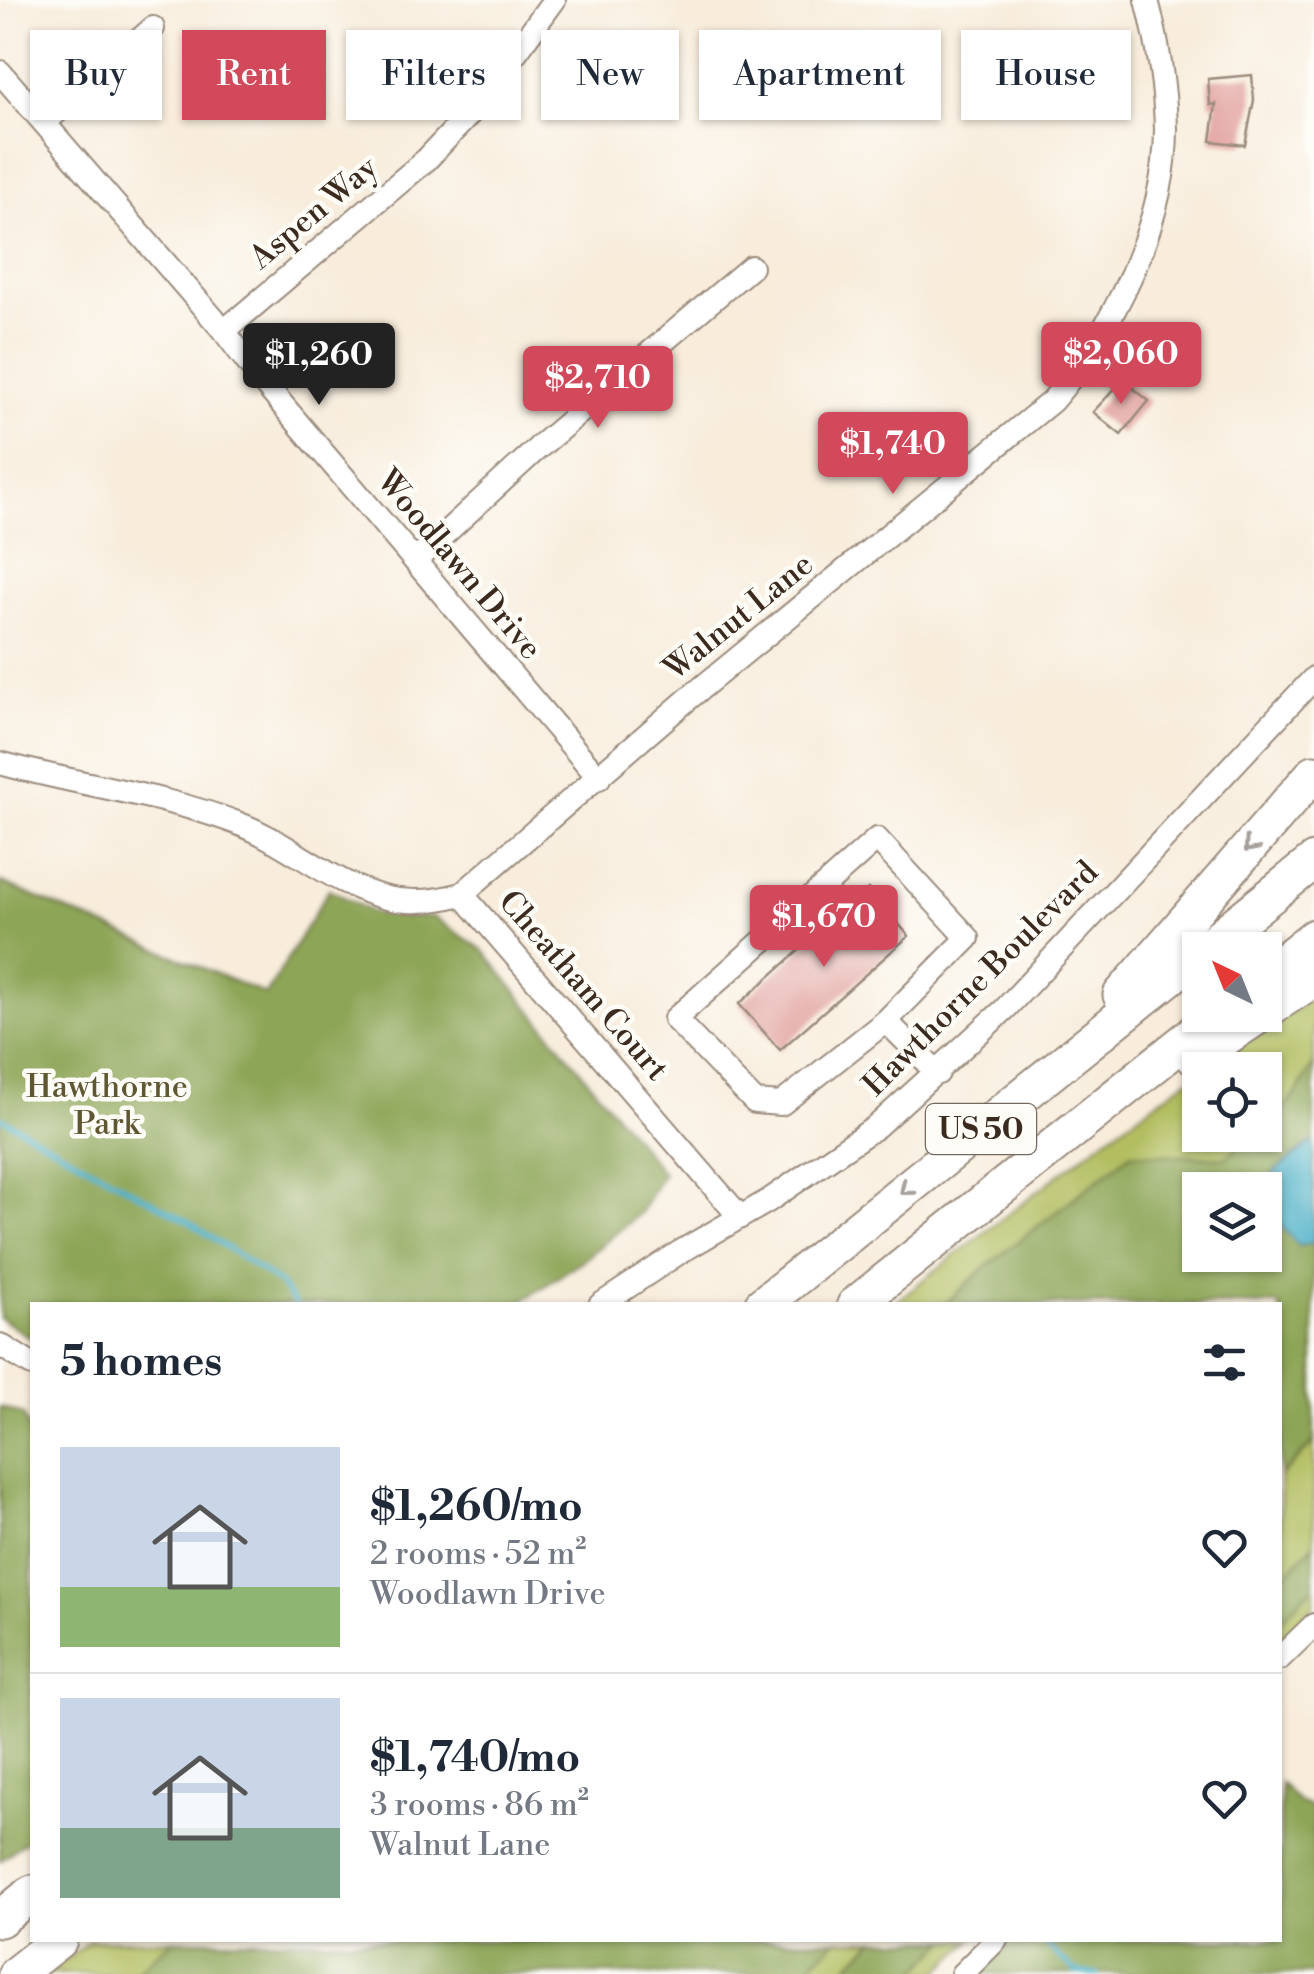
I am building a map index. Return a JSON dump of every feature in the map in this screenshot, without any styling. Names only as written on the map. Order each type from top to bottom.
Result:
[{"type":"highway","points":[[1067,1060],[1314,773]]},
{"type":"highway","name":"US 50","points":[[1226,932],[1314,861]]},
{"type":"highway","points":[[1282,962],[1314,936]]},
{"type":"highway","name":"US 50","points":[[766,1302],[1182,967]]},
{"type":"highway","points":[[1282,1000],[1314,979]]},
{"type":"highway","name":"US 50","points":[[859,1302],[1195,1032]]},
{"type":"highway","points":[[1026,1168],[1233,1032]]},
{"type":"highway","points":[[0,1919],[30,1894]]},
{"type":"highway","points":[[16,1974],[56,1942]]},
{"type":"street","name":"Aspen Way","points":[[224,331],[426,160],[476,107],[554,0]]},
{"type":"street","name":"Walnut Lane","points":[[462,894],[688,698],[1052,401],[1079,370],[1125,288],[1151,216],[1164,156],[1161,54],[1147,0]]},
{"type":"street","points":[[44,124],[153,28]]},
{"type":"street","name":"Woodlawn Drive","points":[[0,72],[224,331],[599,778]]},
{"type":"street","points":[[415,562],[539,447],[751,267]]},
{"type":"street","name":"Hawthorne Boulevard","points":[[605,1302],[845,1151],[938,1073],[1005,1008],[1314,678]]},
{"type":"street","name":"Cheatham Court","points":[[0,763],[162,800],[234,822],[270,836],[344,882],[388,899],[435,902],[462,894],[740,1217]]},
{"type":"street","points":[[877,839],[968,938],[886,1021],[781,1104],[755,1102],[675,1019],[877,839]]},
{"type":"street","points":[[886,1021],[938,1073]]},
{"type":"street","points":[[0,1345],[30,1364]]},
{"type":"street","points":[[1282,1656],[1314,1625]]},
{"type":"street","points":[[962,1974],[994,1942]]},
{"type":"green space","name":"Hawthorne Park","points":[[0,882],[266,995],[329,889],[374,913],[433,917],[483,950],[663,1173],[640,1213],[585,1259],[520,1302],[30,1302],[30,1338],[0,1318]]},
{"type":"green space","points":[[1314,997],[1314,1063],[1293,1099],[1282,1109],[1282,1052],[1230,1052],[1260,1032],[1282,1032],[1282,1018]]},
{"type":"green space","points":[[1314,1063],[1314,1141],[1275,1172],[1182,1172],[1182,1272],[1282,1272],[1282,1227],[1299,1245],[1314,1243],[1314,1442],[1282,1474],[1282,1302],[947,1302],[987,1266],[1132,1153],[1226,1158],[1233,1152],[1282,1152],[1282,1109],[1293,1099]]},
{"type":"green space","points":[[1182,1084],[1182,1152],[1234,1152],[1227,1158],[1131,1153],[947,1302],[895,1302]]},
{"type":"green space","points":[[0,1407],[23,1415],[30,1431],[30,1838],[0,1861]]},
{"type":"green space","points":[[1314,1442],[1314,1544],[1282,1579],[1282,1475]]},
{"type":"green space","points":[[1314,1544],[1314,1586],[1282,1619],[1282,1579]]},
{"type":"green space","points":[[1314,1586],[1314,1606],[1282,1639],[1282,1619]]},
{"type":"green space","points":[[1282,1785],[1300,1803],[1314,1808],[1314,1974],[979,1974],[1011,1942],[1282,1942]]},
{"type":"green space","points":[[88,1942],[171,1942],[134,1974],[48,1974]]},
{"type":"green space","points":[[171,1942],[834,1942],[802,1974],[134,1974]]},
{"type":"green space","points":[[834,1942],[872,1942],[840,1974],[802,1974]]},
{"type":"green space","points":[[872,1942],[945,1942],[914,1974],[840,1974]]},
{"type":"green space","points":[[945,1942],[970,1942],[936,1974],[914,1974]]},
{"type":"water","points":[[1314,1141],[1314,1243],[1299,1246],[1282,1227],[1282,1172],[1276,1170]]},
{"type":"building","points":[[1252,75],[1254,100],[1245,145],[1211,141],[1216,104],[1210,105],[1208,79]]},
{"type":"building","points":[[1123,380],[1149,401],[1121,435],[1093,412]]},
{"type":"building","points":[[868,889],[909,936],[780,1050],[739,1004]]},
{"type":"waterway","points":[[0,1117],[189,1222],[280,1284],[293,1302]]},
{"type":"waterway","points":[[1043,1942],[1076,1972],[1098,1974]]}]
